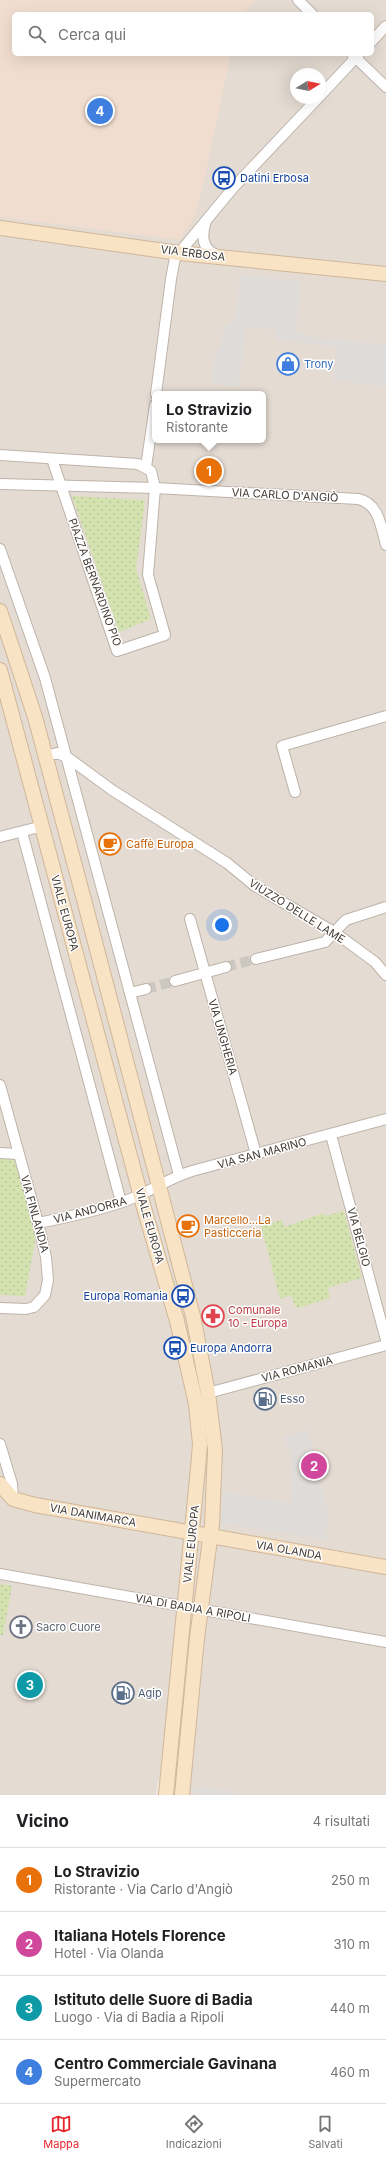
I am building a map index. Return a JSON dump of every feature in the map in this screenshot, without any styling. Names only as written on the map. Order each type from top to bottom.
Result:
[{"type":"main road","name":"VIA ERBOSA","points":[[0,228],[179,253],[386,274]]},
{"type":"main road","name":"VIALE EUROPA","points":[[0,611],[35,717],[197,1330],[208,1393],[215,1450],[210,1536],[182,1795]]},
{"type":"main road","name":"VIALE EUROPA","points":[[0,670],[6,708],[43,826],[141,1194],[177,1321],[196,1404],[200,1444],[166,1795]]},
{"type":"main road","points":[[0,1484],[13,1499]]},
{"type":"main road","name":"VIA DANIMARCA","points":[[13,1499],[35,1505],[192,1533]]},
{"type":"main road","name":"VIA OLANDA","points":[[192,1533],[386,1567]]},
{"type":"street","points":[[298,0],[310,12]]},
{"type":"street","points":[[374,39],[386,26]]},
{"type":"street","points":[[326,89],[355,56]]},
{"type":"street","points":[[357,56],[386,87]]},
{"type":"street","points":[[156,391],[172,266],[179,253],[210,214],[312,104]]},
{"type":"street","points":[[210,214],[203,231],[204,245],[210,253],[230,258]]},
{"type":"street","points":[[146,467],[152,426]]},
{"type":"street","points":[[0,455],[138,464],[146,467],[153,475],[155,488]]},
{"type":"street","points":[[52,459],[61,486]]},
{"type":"street","name":"VIA CARLO D'ANGIÒ","points":[[0,484],[155,488],[363,500],[371,505],[377,513],[386,544]]},
{"type":"street","name":"PIAZZA BERNARDINO PIO","points":[[61,486],[117,651],[165,635],[148,575],[155,488]]},
{"type":"street","points":[[0,549],[45,678],[179,1175]]},
{"type":"street","points":[[295,792],[282,746],[386,716]]},
{"type":"street","points":[[45,756],[57,753],[67,757]]},
{"type":"street","name":"VIUZZO DELLE LAME","points":[[67,757],[112,790],[227,863],[255,886],[334,932],[375,962],[386,975]]},
{"type":"street","points":[[0,837],[43,826]]},
{"type":"street","name":"VIALE EUROPA","points":[[22,832],[121,1202]]},
{"type":"street","points":[[256,959],[325,942],[346,920],[386,907]]},
{"type":"street","name":"VIA UNGHERIA","points":[[190,919],[256,1154]]},
{"type":"street","points":[[175,981],[226,967]]},
{"type":"street","points":[[130,993],[146,989]]},
{"type":"street","name":"VIA FINLANDIA","points":[[0,1085],[38,1223],[48,1272],[45,1295],[40,1302],[30,1308],[0,1308]]},
{"type":"street","name":"VIA SAN MARINO","points":[[141,1194],[179,1175],[386,1119]]},
{"type":"street","name":"VIA BELGIO","points":[[331,1134],[386,1340]]},
{"type":"street","points":[[0,1153],[18,1154]]},
{"type":"street","name":"VIA ANDORRA","points":[[38,1223],[121,1202],[141,1194]]},
{"type":"street","name":"VIA ROMANIA","points":[[208,1393],[386,1345]]},
{"type":"street","points":[[0,1444],[12,1484],[13,1499]]},
{"type":"street","name":"VIA DI BADIA A RIPOLI","points":[[0,1574],[386,1642]]},
{"type":"shaded area","points":[[0,0],[386,0],[386,1795],[187,1795],[188,1783],[158,1781],[156,1795],[0,1795]]},
{"type":"shaded area","points":[[0,0],[256,0],[245,12],[12,12],[12,56],[231,56],[197,212],[180,240],[0,217]]},
{"type":"shaded area","points":[[240,275],[300,281],[296,332],[302,333],[304,336],[386,345],[386,387],[333,380],[337,347],[277,340],[273,329],[247,327],[238,386],[212,383],[216,351],[221,346],[223,330],[236,318]]},
{"type":"shaded area","points":[[308,1430],[328,1513],[326,1540],[221,1523],[224,1492],[291,1503],[291,1455],[283,1436]]},
{"type":"shaded area","points":[[194,1787],[233,1791],[233,1795],[194,1795]]},
{"type":"green space","points":[[72,496],[145,500],[136,569],[151,619],[119,632]]},
{"type":"green space","points":[[0,1158],[15,1159],[36,1235],[25,1296],[0,1295]]},
{"type":"green space","points":[[344,1211],[362,1278],[330,1287],[328,1289],[330,1298],[298,1308],[295,1306],[291,1295],[280,1299],[261,1226],[282,1220],[284,1227],[324,1213],[325,1216]]},
{"type":"green space","points":[[0,1584],[12,1586],[3,1635],[0,1635]]},
{"type":"tunnel","points":[[226,967],[256,959]]},
{"type":"tunnel","points":[[146,989],[175,981]]},
{"type":"place","name":"Centro Commerciale Gavinana","points":[[100,111]]},
{"type":"place","name":"Datini Erbosa","points":[[224,178]]},
{"type":"place","name":"Trony","points":[[288,364]]},
{"type":"place","name":"Lo Stravizio","points":[[209,471]]},
{"type":"place","name":"Caffè Europa","points":[[110,844]]},
{"type":"place","name":"Marcello...La Pasticceria","points":[[188,1226]]},
{"type":"place","name":"Europa Romania","points":[[183,1296]]},
{"type":"place","name":"Comunale 10 - Europa","points":[[213,1316]]},
{"type":"place","name":"Europa Andorra","points":[[175,1348]]},
{"type":"place","name":"Esso","points":[[265,1399]]},
{"type":"place","name":"Italiana Hotels Florence","points":[[314,1466]]},
{"type":"place","name":"Sacro Cuore","points":[[21,1627]]},
{"type":"place","name":"Istituto delle Suore di Badia","points":[[30,1685]]},
{"type":"place","name":"Agip","points":[[123,1693]]}]
